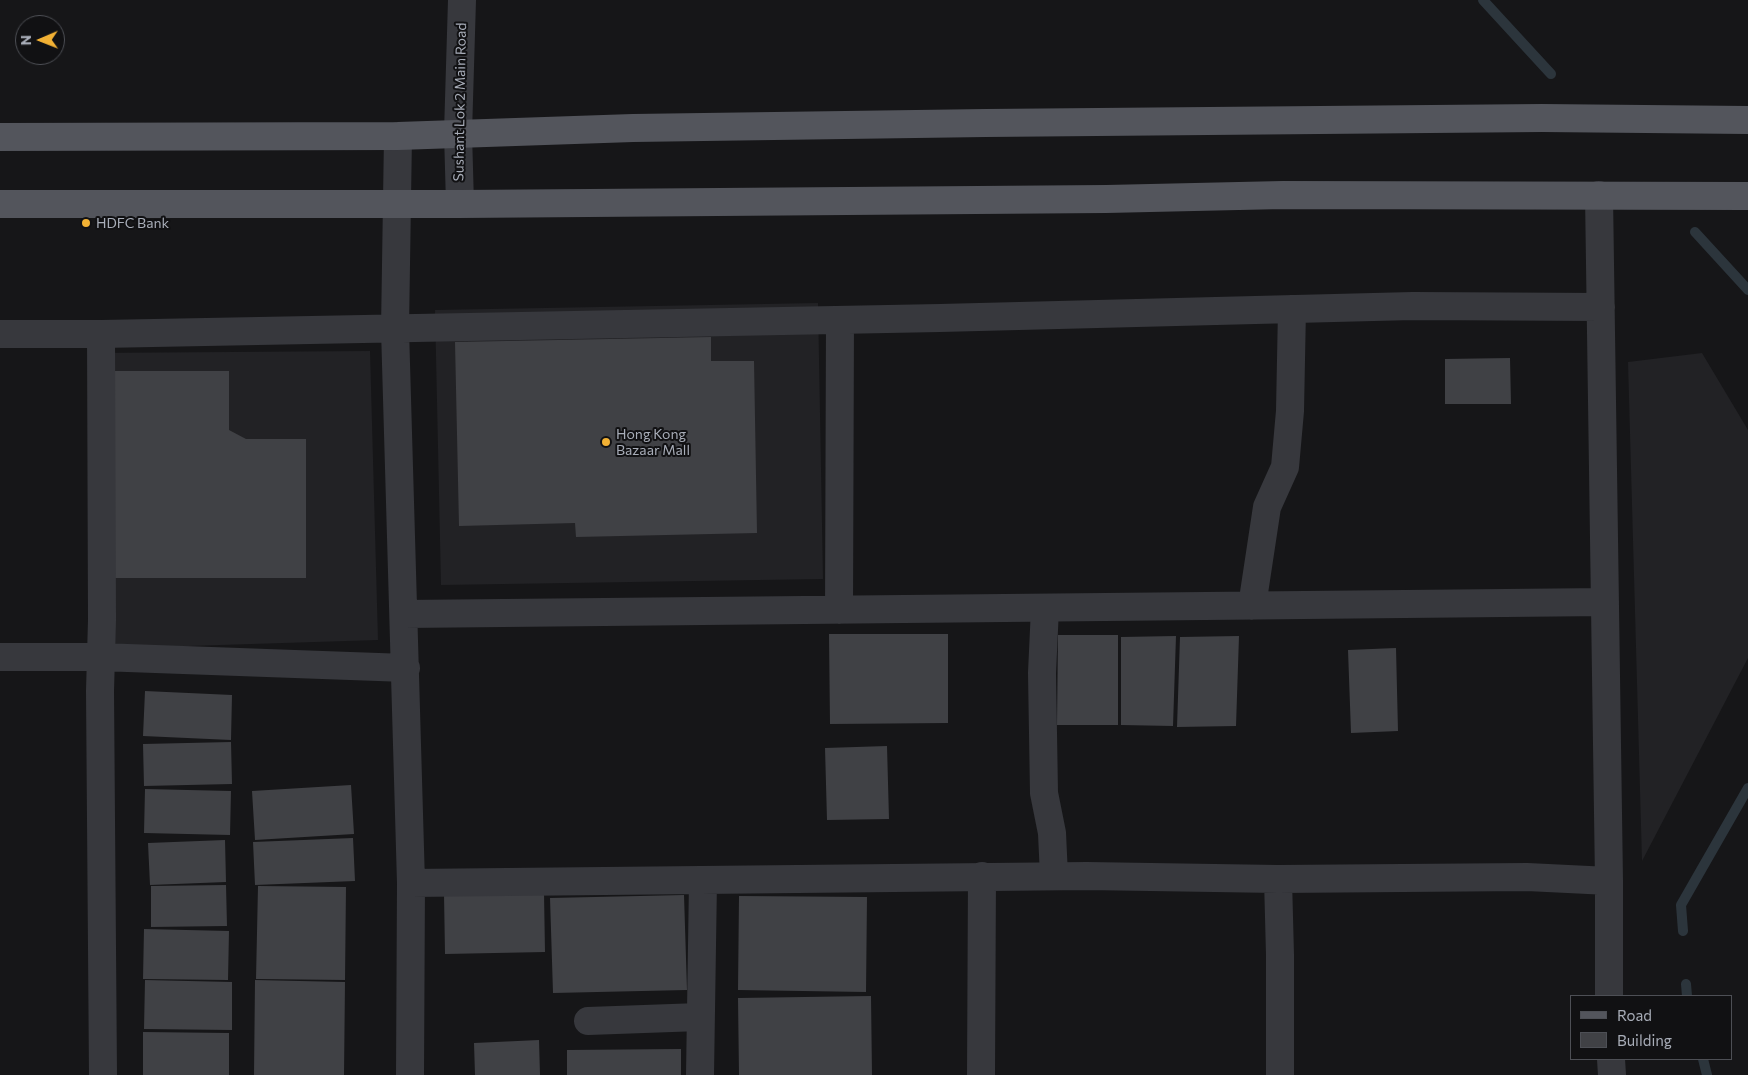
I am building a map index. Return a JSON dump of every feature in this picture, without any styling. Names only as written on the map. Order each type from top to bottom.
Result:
[{"type":"main road","points":[[0,136],[398,136],[633,128],[1532,118],[1748,120]]},
{"type":"main road","points":[[0,204],[460,204],[1097,199],[1283,195],[1748,196]]},
{"type":"street","name":"Sushant Lok 2 Main Road","points":[[460,204],[458,133],[462,0]]},
{"type":"street","points":[[398,136],[395,329],[411,883],[410,1075]]},
{"type":"street","points":[[1599,195],[1609,995]]},
{"type":"street","points":[[0,334],[395,329],[1413,306],[1601,307]]},
{"type":"street","points":[[1252,606],[1268,507],[1285,466],[1290,411],[1292,309]]},
{"type":"street","points":[[839,610],[840,320]]},
{"type":"street","points":[[101,334],[102,620],[100,657],[103,1075]]},
{"type":"street","points":[[404,614],[1605,602]]},
{"type":"street","points":[[1045,608],[1042,673],[1044,793],[1052,833],[1054,876]]},
{"type":"street","points":[[0,657],[100,657],[406,668]]},
{"type":"street","points":[[411,883],[703,881],[982,876],[1278,879],[1527,877],[1609,881]]},
{"type":"street","points":[[982,876],[982,1075]]},
{"type":"street","points":[[1278,879],[1280,1075]]},
{"type":"street","points":[[700,1075],[703,881]]},
{"type":"street","points":[[588,1022],[700,1017]]},
{"type":"street","points":[[1611,1060],[1612,1075]]},
{"type":"shaded area","points":[[818,303],[823,579],[441,585],[435,310]]},
{"type":"shaded area","points":[[370,351],[378,640],[94,649],[91,353]]},
{"type":"shaded area","points":[[1702,353],[1748,430],[1748,658],[1642,861],[1628,362]]},
{"type":"building","name":"Hong Kong Bazaar Mall","points":[[711,337],[711,361],[754,361],[757,533],[576,537],[575,523],[459,526],[455,342]]},
{"type":"building","points":[[1510,358],[1511,404],[1445,404],[1445,359]]},
{"type":"building","points":[[105,371],[229,371],[229,430],[246,439],[306,439],[306,578],[105,578]]},
{"type":"building","points":[[829,634],[948,634],[948,723],[830,724]]},
{"type":"building","points":[[1058,635],[1118,635],[1118,725],[1057,725]]},
{"type":"building","points":[[1176,636],[1173,726],[1121,725],[1121,637]]},
{"type":"building","points":[[1239,636],[1236,726],[1177,727],[1180,637]]},
{"type":"building","points":[[1396,648],[1398,731],[1351,733],[1348,650]]},
{"type":"building","points":[[145,691],[232,695],[231,740],[143,736]]},
{"type":"building","points":[[231,742],[232,784],[144,786],[143,744]]},
{"type":"building","points":[[887,746],[889,819],[827,820],[825,748]]},
{"type":"building","points":[[351,785],[354,834],[255,840],[252,791]]},
{"type":"building","points":[[145,789],[231,791],[230,835],[144,833]]},
{"type":"building","points":[[353,838],[355,881],[255,885],[253,842]]},
{"type":"building","points":[[225,840],[226,882],[150,885],[148,843]]},
{"type":"building","points":[[226,885],[227,926],[151,927],[151,886]]},
{"type":"building","points":[[258,886],[346,887],[345,980],[256,979]]},
{"type":"building","points":[[544,893],[545,952],[445,954],[444,894]]},
{"type":"building","points":[[684,895],[687,990],[553,993],[550,898]]},
{"type":"building","points":[[739,896],[867,897],[866,992],[738,990]]},
{"type":"building","points":[[144,929],[229,931],[228,980],[143,979]]},
{"type":"building","points":[[145,980],[232,982],[232,1030],[144,1029]]},
{"type":"building","points":[[255,980],[345,982],[344,1075],[254,1075]]},
{"type":"building","points":[[871,996],[872,1075],[739,1075],[738,998]]},
{"type":"building","points":[[143,1032],[229,1033],[229,1075],[143,1075]]},
{"type":"building","points":[[539,1040],[540,1075],[475,1075],[474,1043]]},
{"type":"building","points":[[681,1049],[681,1075],[567,1075],[567,1050]]},
{"type":"waterway","points":[[1483,0],[1551,74]]},
{"type":"waterway","points":[[1695,232],[1748,290]]},
{"type":"waterway","points":[[1683,931],[1681,905],[1748,788]]},
{"type":"waterway","points":[[1686,984],[1687,995]]},
{"type":"waterway","points":[[1703,1060],[1707,1075]]},
{"type":"place","name":"HDFC Bank","points":[[86,223]]},
{"type":"place","name":"Hong Kong Bazaar Mall","points":[[606,442]]}]
